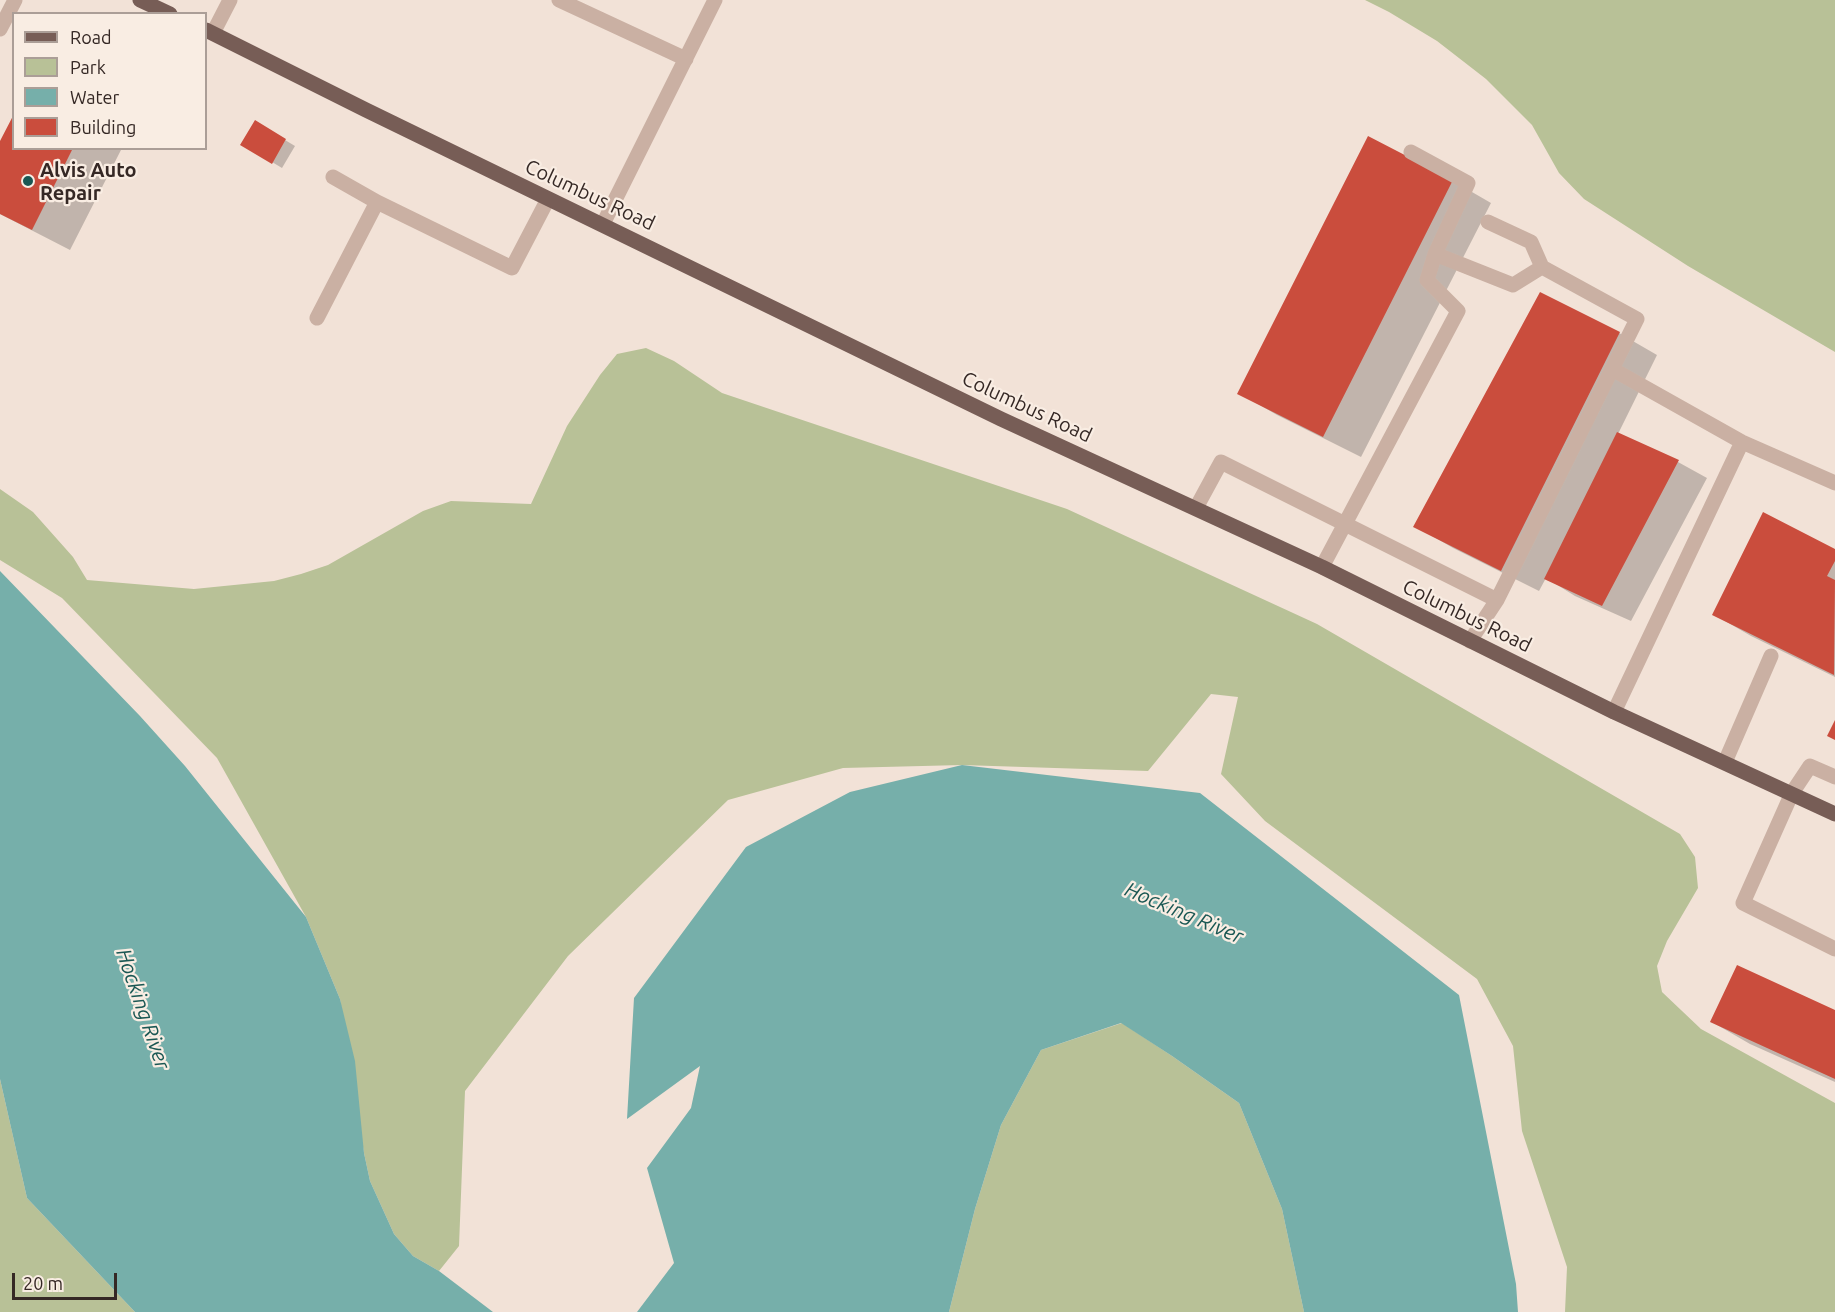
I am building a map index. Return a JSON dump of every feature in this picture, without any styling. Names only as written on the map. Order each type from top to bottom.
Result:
[{"type":"main road","points":[[140,0],[166,12]]},
{"type":"main road","name":"Columbus Road","points":[[209,32],[1001,419],[1322,567],[1614,712],[1835,814]]},
{"type":"street","points":[[0,29],[15,0]]},
{"type":"street","points":[[209,32],[230,0]]},
{"type":"street","points":[[559,0],[686,59]]},
{"type":"street","points":[[603,224],[715,0]]},
{"type":"street","points":[[1322,567],[1458,310],[1427,280],[1435,254],[1468,183],[1411,152]]},
{"type":"street","points":[[333,177],[377,202],[512,268],[548,199]]},
{"type":"street","points":[[317,318],[377,202]]},
{"type":"street","points":[[1470,641],[1497,600],[1637,319],[1542,267],[1532,242],[1488,222]]},
{"type":"street","points":[[1435,254],[1513,285],[1542,267]]},
{"type":"street","points":[[1612,369],[1742,441],[1835,483]]},
{"type":"street","points":[[1614,712],[1742,441]]},
{"type":"street","points":[[1196,508],[1221,462],[1497,600]]},
{"type":"street","points":[[1725,762],[1771,657]]},
{"type":"street","points":[[1835,777],[1810,766],[1792,793],[1743,903],[1835,949]]},
{"type":"green space","points":[[1365,0],[1835,0],[1835,352],[1688,266],[1584,199],[1559,173],[1532,125],[1486,79],[1437,41]]},
{"type":"green space","points":[[646,348],[674,361],[722,393],[1067,509],[1317,624],[1680,834],[1695,857],[1698,888],[1667,941],[1657,966],[1662,992],[1701,1029],[1835,1103],[1835,1312],[1565,1312],[1567,1267],[1522,1131],[1513,1046],[1477,979],[1265,821],[1221,774],[1238,697],[1211,694],[1148,771],[962,765],[843,768],[728,800],[568,956],[465,1091],[459,1246],[439,1271],[413,1256],[394,1234],[370,1181],[340,999],[306,917],[217,758],[62,598],[0,560],[0,489],[33,512],[73,557],[87,580],[194,589],[274,581],[328,565],[423,511],[451,501],[531,504],[567,426],[600,375],[617,354]]},
{"type":"green space","points":[[1122,1023],[1239,1103],[1282,1209],[1304,1312],[949,1312],[975,1209],[1001,1125],[1041,1050]]},
{"type":"green space","points":[[0,1079],[27,1198],[135,1312],[0,1312]]},
{"type":"water","name":"Hocking River","points":[[0,571],[185,766],[306,917],[340,999],[355,1061],[364,1153],[370,1181],[394,1234],[413,1256],[439,1271],[493,1312],[135,1312],[27,1198],[0,1079]]},
{"type":"water","name":"Hocking River","points":[[962,765],[1200,793],[1459,995],[1516,1284],[1518,1312],[1304,1312],[1282,1209],[1239,1103],[1121,1023],[1041,1050],[1001,1125],[975,1209],[949,1312],[637,1312],[674,1263],[647,1168],[691,1108],[700,1066],[627,1119],[634,998],[746,847],[850,792]]},
{"type":"building","name":"Alvis Auto Repair","points":[[12,118],[12,150],[72,150],[32,230],[0,214],[0,141]]},
{"type":"building","points":[[255,120],[286,139],[272,164],[240,145]]},
{"type":"building","points":[[1368,136],[1453,180],[1323,437],[1237,394]]},
{"type":"building","points":[[1540,292],[1620,332],[1501,571],[1413,527]]},
{"type":"building","points":[[1617,432],[1679,460],[1602,606],[1544,579]]},
{"type":"building","points":[[1763,512],[1835,549],[1835,561],[1827,576],[1835,580],[1834,675],[1712,615]]},
{"type":"building","points":[[1835,720],[1835,740],[1827,736]]},
{"type":"building","points":[[1737,965],[1835,1010],[1835,1079],[1710,1022]]},
{"type":"place","name":"Alvis Auto Repair","points":[[28,181]]}]
